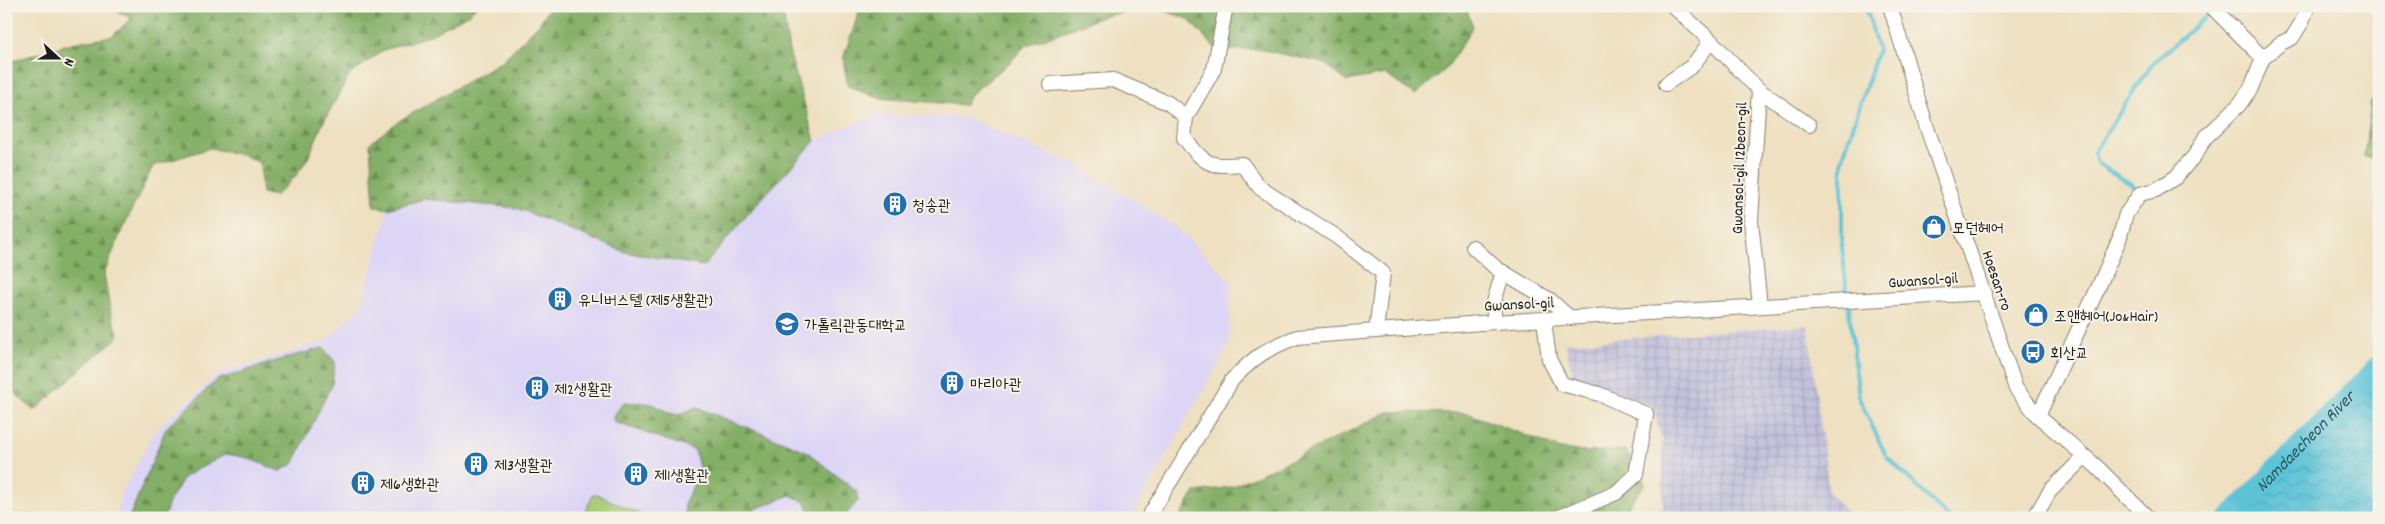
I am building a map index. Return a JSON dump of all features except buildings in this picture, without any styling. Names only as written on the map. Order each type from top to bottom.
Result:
[{"type":"street","points":[[1226,6],[1214,69],[1186,117],[1184,138],[1198,155],[1216,166],[1242,164],[1260,188],[1337,237],[1383,273],[1376,331]]},
{"type":"street","name":"Gwansol-gil 12beon-gil","points":[[1673,6],[1711,41],[1758,90],[1752,221],[1760,306]]},
{"type":"street","name":"Hoesan-ro","points":[[1890,6],[1925,122],[2016,389],[2038,416],[2097,467],[2148,518]]},
{"type":"street","points":[[2211,6],[2263,58]]},
{"type":"street","points":[[2038,416],[2119,240],[2126,214],[2140,194],[2156,190],[2176,177],[2195,155],[2205,138],[2239,105],[2251,88],[2263,58],[2281,43],[2292,38],[2302,22],[2308,6]]},
{"type":"street","points":[[1666,84],[1692,66],[1711,41]]},
{"type":"street","points":[[1050,84],[1113,80],[1168,103],[1186,117]]},
{"type":"street","points":[[1758,90],[1809,125]]},
{"type":"street","points":[[1473,247],[1496,268],[1550,300],[1570,318]]},
{"type":"street","points":[[1495,322],[1493,305],[1503,272]]},
{"type":"street","name":"Gwansol-gil","points":[[1148,518],[1232,380],[1249,362],[1269,348],[1298,338],[1495,322],[1984,293]]},
{"type":"street","points":[[1544,320],[1550,359],[1562,384],[1599,394],[1646,414],[1636,475],[1616,493],[1557,518]]},
{"type":"street","points":[[2034,518],[2050,491],[2084,457]]},
{"type":"shaded area","name":"가톨릭관동대학교","points":[[873,115],[965,117],[1074,164],[1175,226],[1231,281],[1229,344],[1131,518],[117,518],[119,497],[157,428],[218,374],[326,341],[361,306],[388,209],[424,199],[517,208],[625,252],[704,266],[754,207],[815,141]]},
{"type":"shaded area","points":[[1808,325],[1829,493],[1852,518],[1649,518],[1663,507],[1662,440],[1652,405],[1573,376],[1565,343]]},
{"type":"green space","points":[[104,6],[477,6],[469,14],[431,35],[384,50],[349,75],[322,125],[308,158],[295,177],[275,196],[262,193],[260,163],[243,155],[210,148],[153,166],[120,234],[104,274],[111,314],[119,336],[34,411],[14,392],[6,380],[6,63],[72,43],[112,36],[132,18]]},
{"type":"green space","points":[[550,6],[782,6],[789,51],[815,141],[754,207],[704,266],[625,252],[517,208],[424,199],[388,209],[374,206],[370,143],[399,121],[502,61],[540,23]]},
{"type":"green space","points":[[861,6],[1465,6],[1473,26],[1447,68],[1415,95],[1385,74],[1346,81],[1324,63],[1258,49],[1218,51],[1188,19],[1153,7],[1104,16],[1025,46],[1009,63],[970,95],[965,105],[878,98],[848,86],[843,59]]},
{"type":"green space","points":[[2379,93],[2379,159],[2364,157],[2371,101]]},
{"type":"green space","points":[[323,348],[335,362],[332,384],[293,464],[280,471],[244,457],[226,454],[184,477],[169,502],[164,518],[129,518],[166,428],[217,380]]},
{"type":"green space","points":[[623,403],[651,404],[672,414],[681,414],[696,407],[806,451],[857,492],[858,501],[843,518],[813,518],[805,502],[790,495],[748,512],[744,518],[693,518],[685,514],[685,502],[700,472],[695,450],[614,422],[613,417]]},
{"type":"green space","points":[[1388,412],[1467,413],[1561,449],[1586,452],[1626,450],[1645,484],[1619,518],[1179,518],[1195,492],[1231,487],[1298,457]]},
{"type":"green space","points":[[594,493],[648,518],[582,518]]},
{"type":"water","points":[[2379,364],[2379,500],[2363,518],[2243,518]]},
{"type":"waterway","points":[[1866,6],[1878,50],[1842,160],[1842,248],[1859,398],[1886,456],[1949,518]]},
{"type":"waterway","points":[[2134,186],[2097,163],[2094,152],[2151,65],[2210,13]]},
{"type":"waterway","name":"Namdaecheon River","points":[[2229,518],[2379,365]]},
{"type":"place","name":"청송관","points":[[895,204]]},
{"type":"place","name":"모던헤어","points":[[1934,227]]},
{"type":"place","name":"유니버스텔 (제5생활관)","points":[[560,299]]},
{"type":"place","name":"조앤헤어(Jo&Hair)","points":[[2036,315]]},
{"type":"place","name":"가톨릭관동대학교","points":[[787,324]]},
{"type":"place","name":"회산교","points":[[2033,352]]},
{"type":"place","name":"마리아관","points":[[952,383]]},
{"type":"place","name":"제2생활관","points":[[537,388]]},
{"type":"place","name":"제3생활관","points":[[476,464]]},
{"type":"place","name":"제1생활관","points":[[636,474]]},
{"type":"place","name":"제6생화관","points":[[363,483]]}]
